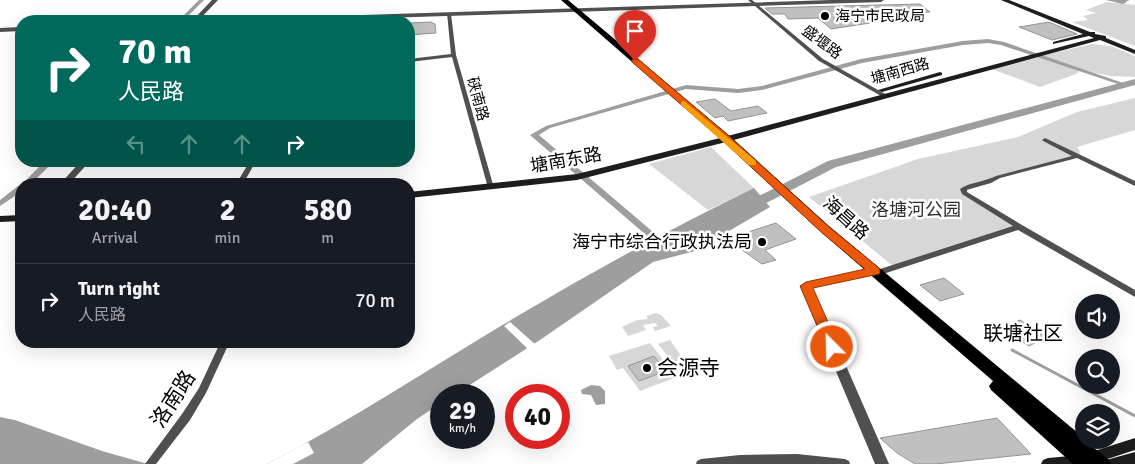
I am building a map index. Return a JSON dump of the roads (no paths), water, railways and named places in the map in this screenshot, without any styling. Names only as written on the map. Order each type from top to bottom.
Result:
[{"type":"main road","name":"海昌路","points":[[558,0],[720,138],[806,216],[1095,462]]},
{"type":"main road","name":"海昌路","points":[[564,0],[572,10]]},
{"type":"main road","points":[[1004,0],[1092,33]]},
{"type":"main road","points":[[1012,0],[1135,51]]},
{"type":"main road","name":"塘南西路","points":[[720,138],[885,96],[1092,33]]},
{"type":"main road","name":"塘南西路","points":[[720,138],[875,92],[1018,53],[1044,52],[1103,38]]},
{"type":"main road","name":"塘南东路","points":[[415,194],[586,170],[720,138]]},
{"type":"main road","name":"塘南东路","points":[[415,188],[577,177],[720,138]]},
{"type":"main road","points":[[2,215],[15,214]]},
{"type":"main road","points":[[2,215],[15,217]]},
{"type":"main road","points":[[1095,462],[1135,444]]},
{"type":"main road","points":[[1048,464],[1135,458]]},
{"type":"street","points":[[201,15],[215,0]]},
{"type":"street","points":[[415,17],[450,14],[752,2],[881,0]]},
{"type":"street","name":"盛堰路","points":[[752,2],[827,64],[885,96]]},
{"type":"street","name":"硖南路","points":[[450,14],[454,55],[475,134],[491,184]]},
{"type":"street","points":[[0,30],[15,29]]},
{"type":"street","points":[[415,60],[454,55]]},
{"type":"street","points":[[1045,140],[1135,184]]},
{"type":"street","points":[[1079,156],[998,177],[988,184],[963,189],[964,193],[1135,294]]},
{"type":"street","points":[[70,178],[80,167]]},
{"type":"street","points":[[242,178],[249,167]]},
{"type":"street","points":[[882,464],[806,286],[872,272],[1019,227]]},
{"type":"street","name":"洛南路","points":[[150,464],[203,390],[223,348]]},
{"type":"street","points":[[701,464],[740,460],[797,459],[845,464]]},
{"type":"waterway","points":[[186,15],[202,0]]},
{"type":"waterway","points":[[1110,0],[1123,2]]},
{"type":"waterway","points":[[1123,2],[1128,0]]},
{"type":"waterway","points":[[663,245],[534,135],[548,127],[686,87],[738,91],[762,88],[861,61],[963,43],[988,41],[1002,43],[1123,84]]},
{"type":"waterway","points":[[746,208],[832,164],[1135,82]]},
{"type":"waterway","points":[[32,178],[44,167]]},
{"type":"waterway","points":[[0,204],[15,193]]},
{"type":"waterway","points":[[1012,350],[1135,416]]},
{"type":"place","name":"海宁市民政局","points":[[825,16]]},
{"type":"place","name":"海宁市综合行政执法局","points":[[762,242]]},
{"type":"place","name":"会源寺","points":[[647,368]]},
{"type":"district","name":"联塘社区","points":[[1023,333]]},
{"type":"park label","name":"洛塘河公园","points":[[916,210]]}]
